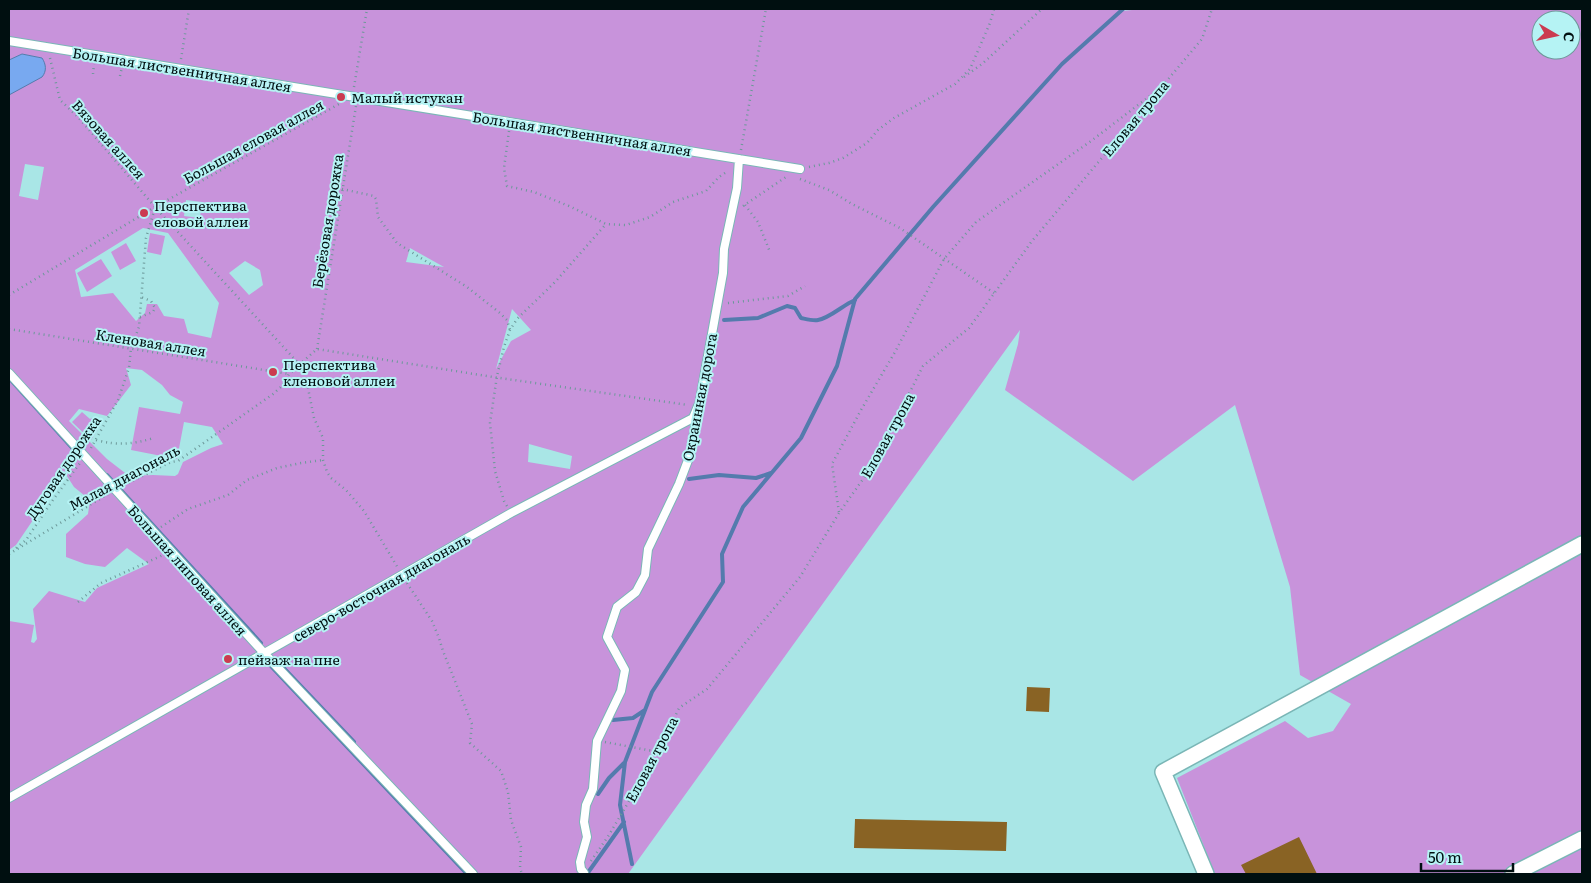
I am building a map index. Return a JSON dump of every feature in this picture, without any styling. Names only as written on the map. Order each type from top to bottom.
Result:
[{"type":"street","points":[[1206,874],[1163,772],[1582,544]]},
{"type":"street","points":[[1513,874],[1582,839]]},
{"type":"lane","name":"Большая лиственничная аллея","points":[[9,41],[739,161],[800,169]]},
{"type":"lane","name":"Окраинная дорога","points":[[584,874],[581,870],[580,862],[586,837],[584,822],[586,805],[594,789],[596,741],[621,691],[625,670],[607,637],[617,608],[636,592],[645,574],[648,549],[679,484],[690,455],[723,273],[724,249],[737,188],[739,161]]},
{"type":"lane","name":"Большая липовая аллея","points":[[9,373],[264,653],[473,874]]},
{"type":"lane","name":"северо-восточная диагональ","points":[[9,798],[511,512],[693,418],[698,406]]},
{"type":"path","points":[[179,68],[189,9]]},
{"type":"path","name":"Берёзовая дорожка","points":[[317,349],[368,9]]},
{"type":"path","points":[[510,122],[504,168],[507,186],[534,192],[606,224],[626,225],[650,217],[674,202],[706,190],[739,161],[766,9]]},
{"type":"path","points":[[956,84],[970,69],[994,9]]},
{"type":"path","points":[[732,214],[789,174],[800,169],[830,163],[843,158],[867,144],[878,130],[894,118],[956,84],[982,64],[1042,9]]},
{"type":"path","name":"Еловая тропа","points":[[584,874],[658,752],[678,708],[707,689],[800,577],[839,513],[873,465],[923,366],[969,328],[1032,241],[1202,39],[1212,9]]},
{"type":"path","name":"Вязовая аллея","points":[[48,47],[60,100],[78,117],[155,207],[301,364]]},
{"type":"path","points":[[839,513],[832,464],[895,352],[944,259],[976,222],[1091,141],[1160,88]]},
{"type":"path","name":"Большая еловая аллея","points":[[9,295],[155,207],[355,97]]},
{"type":"path","points":[[78,117],[84,107]]},
{"type":"path","points":[[789,174],[829,190],[900,228],[994,293]]},
{"type":"path","points":[[342,189],[374,196],[378,217],[397,243],[467,287],[500,313],[507,320],[510,330]]},
{"type":"path","points":[[745,205],[758,222],[770,252]]},
{"type":"path","name":"Дуговая дорожка","points":[[9,554],[26,540],[96,440],[118,400],[129,368],[131,348],[139,327],[146,238],[155,207]]},
{"type":"path","points":[[511,512],[504,501],[495,471],[490,424],[504,347],[510,330],[518,319],[556,281],[606,224]]},
{"type":"path","points":[[717,306],[734,302],[788,296],[806,286]]},
{"type":"path","points":[[140,317],[153,312],[155,308],[151,302],[141,297]]},
{"type":"path","name":"Кленовая аллея","points":[[9,329],[289,374]]},
{"type":"path","points":[[317,349],[497,378],[698,406]]},
{"type":"path","name":"Малая диагональ","points":[[9,554],[115,490],[171,462],[178,461],[272,394],[283,385],[289,374],[317,349]]},
{"type":"path","points":[[301,364],[308,382],[314,418],[323,438],[324,460],[327,472],[364,511],[417,600],[432,621],[472,724],[470,743],[500,771],[508,792],[511,820],[521,847],[520,868],[522,874]]},
{"type":"path","points":[[96,440],[110,444],[132,444],[154,438]]},
{"type":"path","points":[[153,532],[188,509],[228,495],[247,480],[277,468],[324,460]]},
{"type":"path","points":[[78,602],[101,582],[157,559],[170,550]]},
{"type":"path","points":[[596,741],[658,752]]},
{"type":"shaded area","points":[[9,9],[1123,9],[1122,11],[1142,9],[1582,9],[1582,874],[1215,874],[1177,778],[1285,721],[1308,738],[1333,731],[1351,704],[1300,675],[1290,587],[1235,405],[1133,481],[1005,390],[1020,330],[628,874],[9,874],[9,621],[34,625],[31,642],[34,643],[37,639],[33,609],[49,591],[85,602],[97,588],[149,564],[127,548],[105,567],[85,564],[66,557],[66,534],[88,514],[90,500],[74,487],[65,473],[16,545],[9,550],[9,95],[42,58],[22,54],[9,60]],"holes":[[[25,164],[44,167],[38,200],[19,196]],[[186,200],[202,202],[200,218],[184,216]],[[143,228],[168,233],[219,303],[211,338],[188,333],[184,319],[164,316],[157,304],[147,304],[145,313],[136,321],[113,293],[81,297],[75,270]],[[410,248],[444,267],[406,262]],[[245,261],[260,270],[263,285],[249,295],[229,273]],[[512,309],[531,330],[511,341],[496,369]],[[126,368],[142,370],[162,385],[170,395],[183,402],[180,414],[139,407],[131,450],[177,459],[184,422],[212,427],[223,444],[183,462],[178,474],[175,476],[129,476],[107,459],[69,421],[79,409],[107,416],[131,385]],[[529,444],[572,456],[570,469],[528,462]]]},
{"type":"shaded area","points":[[150,233],[165,236],[161,255],[147,252]]},
{"type":"shaded area","points":[[126,243],[136,261],[120,270],[111,252]]},
{"type":"shaded area","points":[[101,259],[112,276],[87,292],[77,273]]},
{"type":"shaded area","points":[[82,412],[90,419],[94,417],[103,421],[91,440],[72,422]]},
{"type":"water","points":[[22,54],[42,58],[45,72],[42,77],[9,95],[9,60]]},
{"type":"building","points":[[1027,687],[1050,688],[1049,712],[1026,711]]},
{"type":"building","points":[[855,819],[1007,822],[1006,851],[854,848]]},
{"type":"building","points":[[1299,837],[1317,874],[1246,874],[1241,865]]},
{"type":"waterway","points":[[632,864],[620,805],[625,762],[652,692],[723,582],[722,554],[743,507],[801,438],[837,366],[855,299],[933,207],[1062,64],[1123,9]]},
{"type":"waterway","points":[[724,320],[758,318],[787,306],[795,308],[801,318],[818,320],[827,317],[855,300]]},
{"type":"waterway","points":[[9,378],[74,450]]},
{"type":"waterway","points":[[689,479],[719,475],[756,478],[771,473]]},
{"type":"waterway","points":[[107,475],[261,643]]},
{"type":"waterway","points":[[276,660],[354,742]]},
{"type":"waterway","points":[[268,663],[467,874]]},
{"type":"waterway","points":[[613,720],[633,718],[645,710]]},
{"type":"waterway","points":[[598,794],[609,778],[624,763]]},
{"type":"waterway","points":[[587,874],[624,822]]},
{"type":"place","name":"Малый истукан","points":[[341,97]]},
{"type":"place","name":"Перспектива еловой аллеи","points":[[144,213]]},
{"type":"place","name":"Перспектива кленовой аллеи","points":[[273,372]]},
{"type":"place","name":"пейзаж на пне","points":[[228,659]]}]
